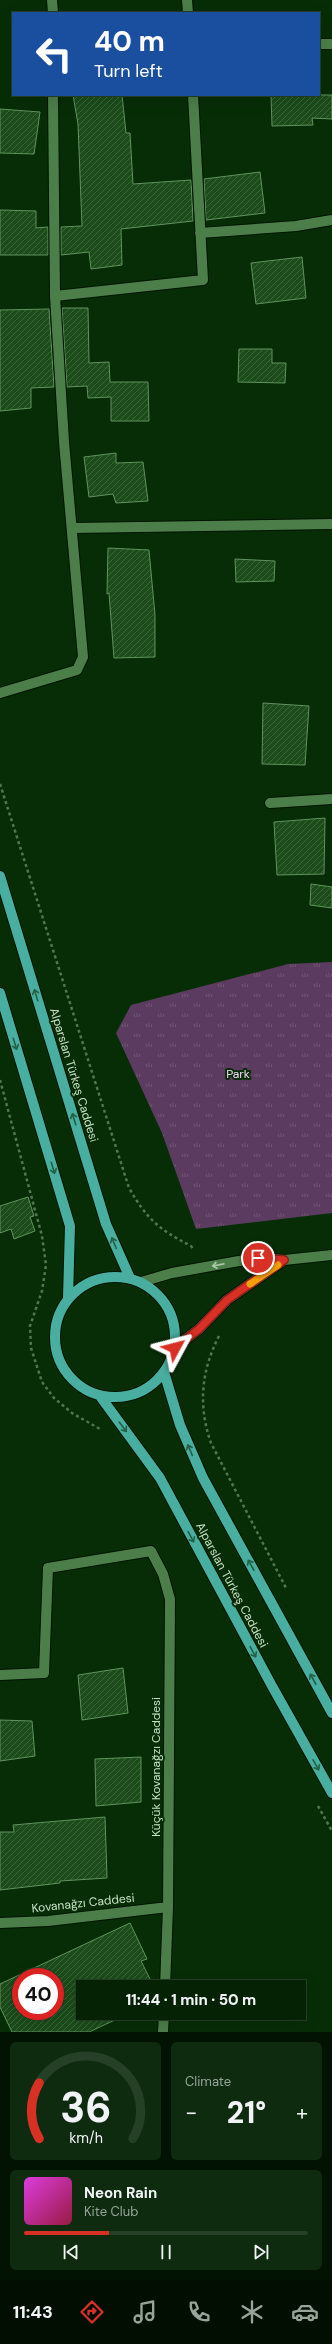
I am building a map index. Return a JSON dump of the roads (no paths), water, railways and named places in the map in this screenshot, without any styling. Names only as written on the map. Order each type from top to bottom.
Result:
[{"type":"main road","name":"Alparslan Türkeş Caddesi","points":[[0,876],[106,1224],[130,1278]]},
{"type":"main road","points":[[0,993],[70,1226],[68,1298]]},
{"type":"main road","points":[[123,1276],[141,1282],[158,1293],[169,1309],[176,1328],[175,1348],[169,1366],[156,1382],[140,1392],[120,1398],[100,1396],[82,1388],[67,1373],[57,1356],[55,1335],[58,1315],[68,1298],[84,1284],[103,1277],[123,1276]]},
{"type":"main road","points":[[164,1372],[180,1424],[203,1478],[332,1713]]},
{"type":"main road","name":"Alparslan Türkeş Caddesi","points":[[100,1396],[160,1478],[268,1680],[332,1793]]},
{"type":"street","points":[[52,0],[53,12]]},
{"type":"street","points":[[187,0],[188,12]]},
{"type":"street","points":[[320,44],[332,44]]},
{"type":"street","points":[[0,693],[77,670],[83,657],[73,528],[64,442],[55,296],[53,96]]},
{"type":"street","points":[[55,296],[203,280],[193,96]]},
{"type":"street","points":[[200,234],[296,226],[332,220]]},
{"type":"street","points":[[73,528],[332,524]]},
{"type":"street","points":[[270,803],[332,799]]},
{"type":"street","points":[[141,1282],[206,1267],[258,1258],[284,1260],[332,1255]]},
{"type":"street","points":[[175,1348],[199,1329],[227,1300],[284,1260]]},
{"type":"street","name":"Küçük Kovanağzı Caddesi","points":[[0,1675],[44,1673],[48,1568],[151,1551],[162,1574],[170,1599],[168,1907],[165,1980]]},
{"type":"street","name":"Kovanağzı Caddesi","points":[[0,1923],[48,1921],[168,1907]]},
{"type":"street","points":[[164,2020],[164,2032]]},
{"type":"park label","name":"Park","points":[[238,1074]]}]
